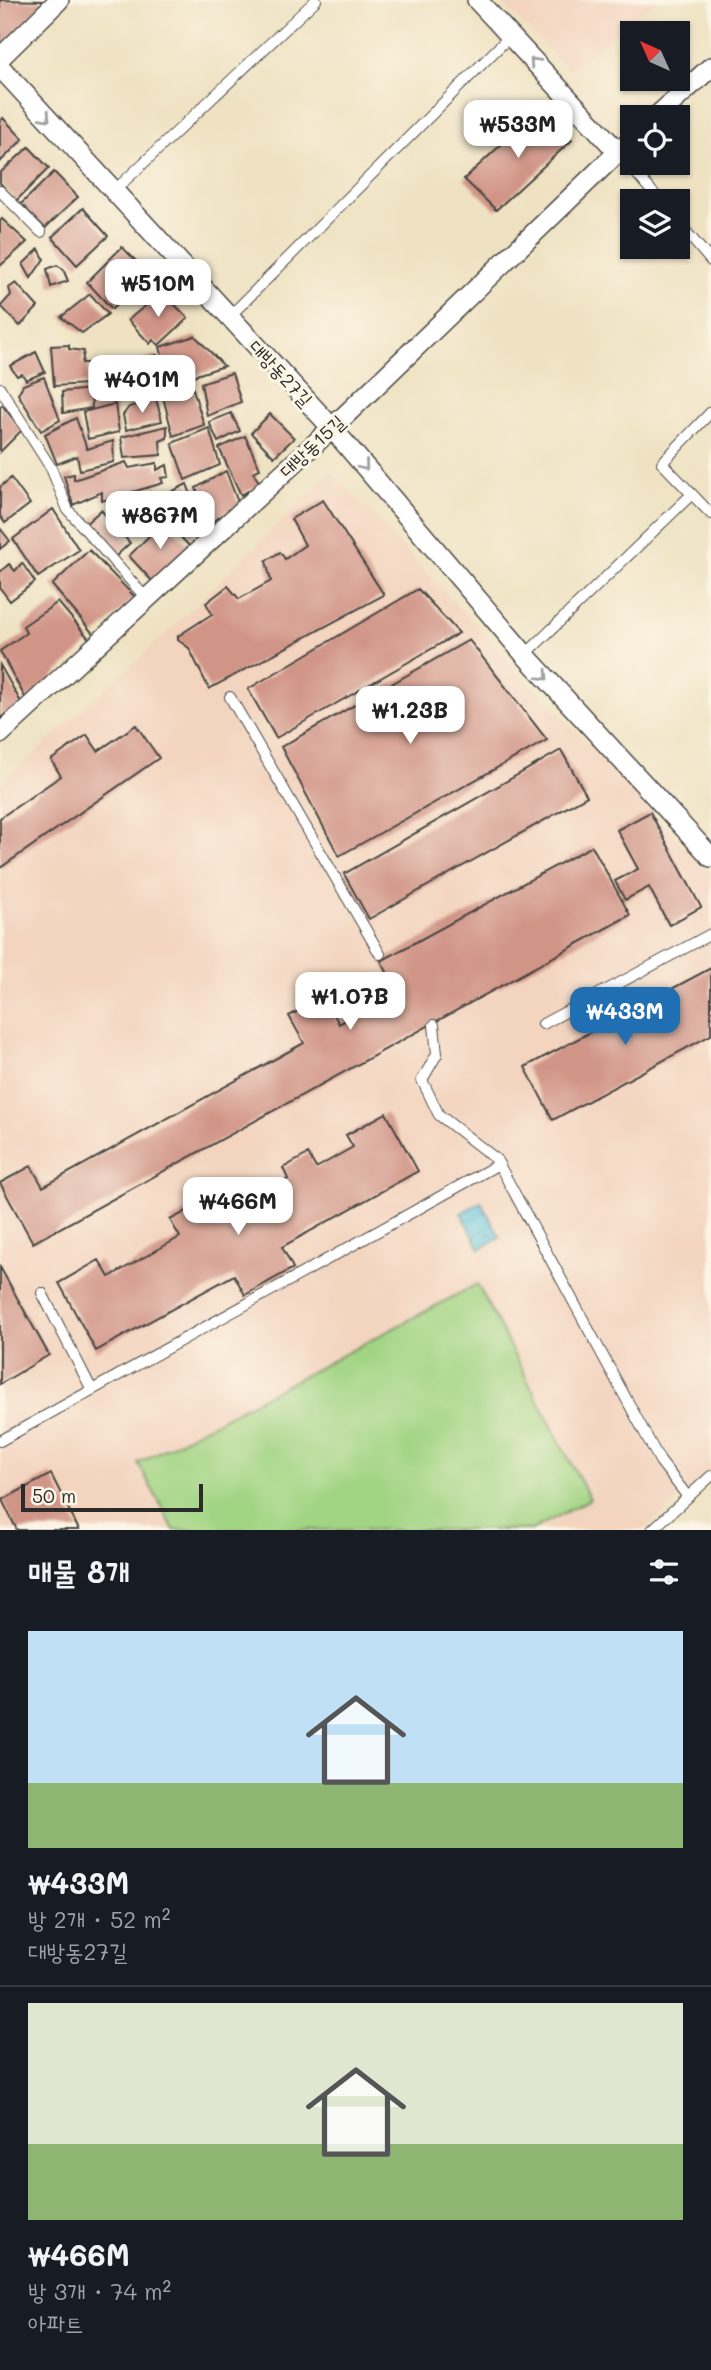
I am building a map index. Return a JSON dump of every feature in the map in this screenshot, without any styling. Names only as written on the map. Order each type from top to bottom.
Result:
[{"type":"street","points":[[0,58],[60,0]]},
{"type":"street","points":[[477,0],[510,36],[620,141]]},
{"type":"street","name":"대방동27길","points":[[0,66],[332,428],[525,655],[711,857]]},
{"type":"street","points":[[669,105],[711,67]]},
{"type":"street","name":"대방동15길","points":[[0,734],[332,428],[620,151]]},
{"type":"lane","points":[[114,191],[316,0]]},
{"type":"lane","points":[[229,317],[510,36]]},
{"type":"lane","points":[[0,191],[41,232]]},
{"type":"lane","points":[[690,237],[711,261]]},
{"type":"lane","points":[[0,388],[51,468],[68,510],[146,598]]},
{"type":"lane","points":[[711,412],[662,463],[711,514]]},
{"type":"lane","points":[[525,655],[692,494]]},
{"type":"lane","points":[[230,697],[380,954]]},
{"type":"lane","points":[[543,1024],[711,933]]},
{"type":"lane","points":[[434,1025],[437,1054],[422,1080],[439,1115],[496,1159],[660,1461],[688,1497]]},
{"type":"lane","points":[[0,1441],[499,1164]]},
{"type":"lane","points":[[42,1293],[92,1391]]},
{"type":"lane","points":[[658,1528],[711,1476]]},
{"type":"shaded area","points":[[499,0],[657,0],[631,21],[620,21],[620,29],[569,70]]},
{"type":"shaded area","points":[[332,472],[711,875],[711,1470],[646,1530],[0,1530],[0,784],[168,632]]},
{"type":"green space","points":[[477,1284],[590,1499],[532,1530],[174,1530],[138,1463]]},
{"type":"water","points":[[481,1202],[500,1237],[480,1249],[461,1213]]},
{"type":"building","points":[[0,0],[45,1],[0,48]]},
{"type":"building","points":[[540,109],[572,140],[496,210],[464,179]]},
{"type":"building","points":[[3,118],[23,139],[0,162],[0,122]]},
{"type":"building","points":[[29,147],[49,168],[16,201],[0,183],[0,173]]},
{"type":"building","points":[[54,172],[78,197],[45,228],[21,204]]},
{"type":"building","points":[[83,208],[108,236],[77,265],[52,237]]},
{"type":"building","points":[[2,219],[27,242],[0,266],[0,221]]},
{"type":"building","points":[[122,247],[149,274],[112,309],[87,282]]},
{"type":"building","points":[[39,249],[44,259],[31,278],[23,264]]},
{"type":"building","points":[[57,265],[63,269],[68,281],[51,287],[47,269]]},
{"type":"building","points":[[16,283],[38,307],[20,326],[1,306],[11,295],[9,288]]},
{"type":"building","points":[[162,292],[188,318],[159,345],[153,340],[150,344],[128,320]]},
{"type":"building","points":[[90,294],[108,314],[82,333],[61,317]]},
{"type":"building","points":[[195,336],[224,366],[169,384],[160,347]]},
{"type":"building","points":[[69,345],[69,349],[84,351],[82,363],[88,363],[87,384],[54,386],[51,346]]},
{"type":"building","points":[[36,352],[45,372],[26,380],[22,374],[17,376],[10,366]]},
{"type":"building","points":[[157,355],[160,387],[111,396],[106,370]]},
{"type":"building","points":[[232,373],[241,402],[207,416],[201,383]]},
{"type":"building","points":[[44,377],[60,420],[41,431],[18,394],[23,385]]},
{"type":"building","points":[[91,389],[92,408],[63,413],[62,392]]},
{"type":"building","points":[[193,389],[204,425],[173,436],[163,397]]},
{"type":"building","points":[[156,399],[162,421],[126,430],[123,415],[129,407]]},
{"type":"building","points":[[115,404],[119,432],[88,439],[83,412]]},
{"type":"building","points":[[2,405],[22,430],[0,452],[0,407]]},
{"type":"building","points":[[231,413],[240,431],[218,442],[209,422]]},
{"type":"building","points":[[270,414],[294,438],[274,457],[251,433]]},
{"type":"building","points":[[76,418],[87,449],[113,441],[114,462],[80,470],[77,456],[57,464],[45,434]]},
{"type":"building","points":[[167,426],[167,438],[160,441],[161,455],[124,458],[121,437]]},
{"type":"building","points":[[209,428],[220,465],[185,480],[172,443]]},
{"type":"building","points":[[245,436],[260,469],[253,472],[260,484],[241,495],[219,448]]},
{"type":"building","points":[[126,462],[129,468],[157,463],[157,470],[167,465],[169,477],[161,478],[163,483],[102,501],[102,492],[73,505],[64,476],[74,474],[74,480]]},
{"type":"building","points":[[226,471],[239,505],[210,523],[196,488]]},
{"type":"building","points":[[11,478],[30,504],[5,523],[0,516],[0,487]]},
{"type":"building","points":[[187,484],[203,526],[190,535],[184,522],[177,527],[165,495]]},
{"type":"building","points":[[150,492],[157,526],[129,532],[123,501]]},
{"type":"building","points":[[323,500],[384,595],[209,689],[189,648],[178,640],[178,636],[212,614],[206,603],[228,586],[239,599],[271,581],[266,561],[280,552],[285,559],[305,545],[291,519]]},
{"type":"building","points":[[53,509],[79,550],[38,577],[13,539]]},
{"type":"building","points":[[101,510],[130,543],[114,558],[84,525]]},
{"type":"building","points":[[165,520],[191,548],[153,582],[129,556]]},
{"type":"building","points":[[0,528],[10,541],[0,549]]},
{"type":"building","points":[[89,550],[135,597],[95,636],[52,585]]},
{"type":"building","points":[[22,563],[35,582],[10,601],[0,588],[0,572],[9,564],[15,571]]},
{"type":"building","points":[[418,589],[459,633],[276,738],[248,689]]},
{"type":"building","points":[[58,602],[91,641],[27,701],[0,651],[26,633],[23,626]]},
{"type":"building","points":[[469,640],[547,740],[339,856],[281,747]]},
{"type":"building","points":[[0,665],[22,704],[0,718]]},
{"type":"building","points":[[136,725],[159,758],[0,868],[0,818],[61,776],[51,760],[87,735],[98,751]]},
{"type":"building","points":[[561,750],[587,796],[369,919],[344,874]]},
{"type":"building","points":[[650,812],[701,907],[669,925],[649,887],[625,900],[615,881],[638,869],[617,830]]},
{"type":"building","points":[[592,846],[630,915],[33,1243],[0,1183],[31,1166],[43,1187],[304,1043],[289,1016],[325,997],[339,1024],[398,992],[381,961]]},
{"type":"building","points":[[711,968],[711,1035],[553,1120],[525,1067]]},
{"type":"building","points":[[386,1113],[418,1171],[282,1247],[293,1268],[245,1295],[234,1275],[96,1351],[59,1283],[99,1260],[109,1277],[180,1237],[170,1220],[196,1206],[205,1223],[233,1208],[227,1197],[237,1191],[245,1204],[288,1179],[283,1168],[308,1154],[316,1168],[353,1147],[346,1135]]},
{"type":"building","points":[[0,1267],[49,1355],[0,1384]]},
{"type":"building","points":[[51,1474],[79,1530],[17,1530],[2,1500]]}]
